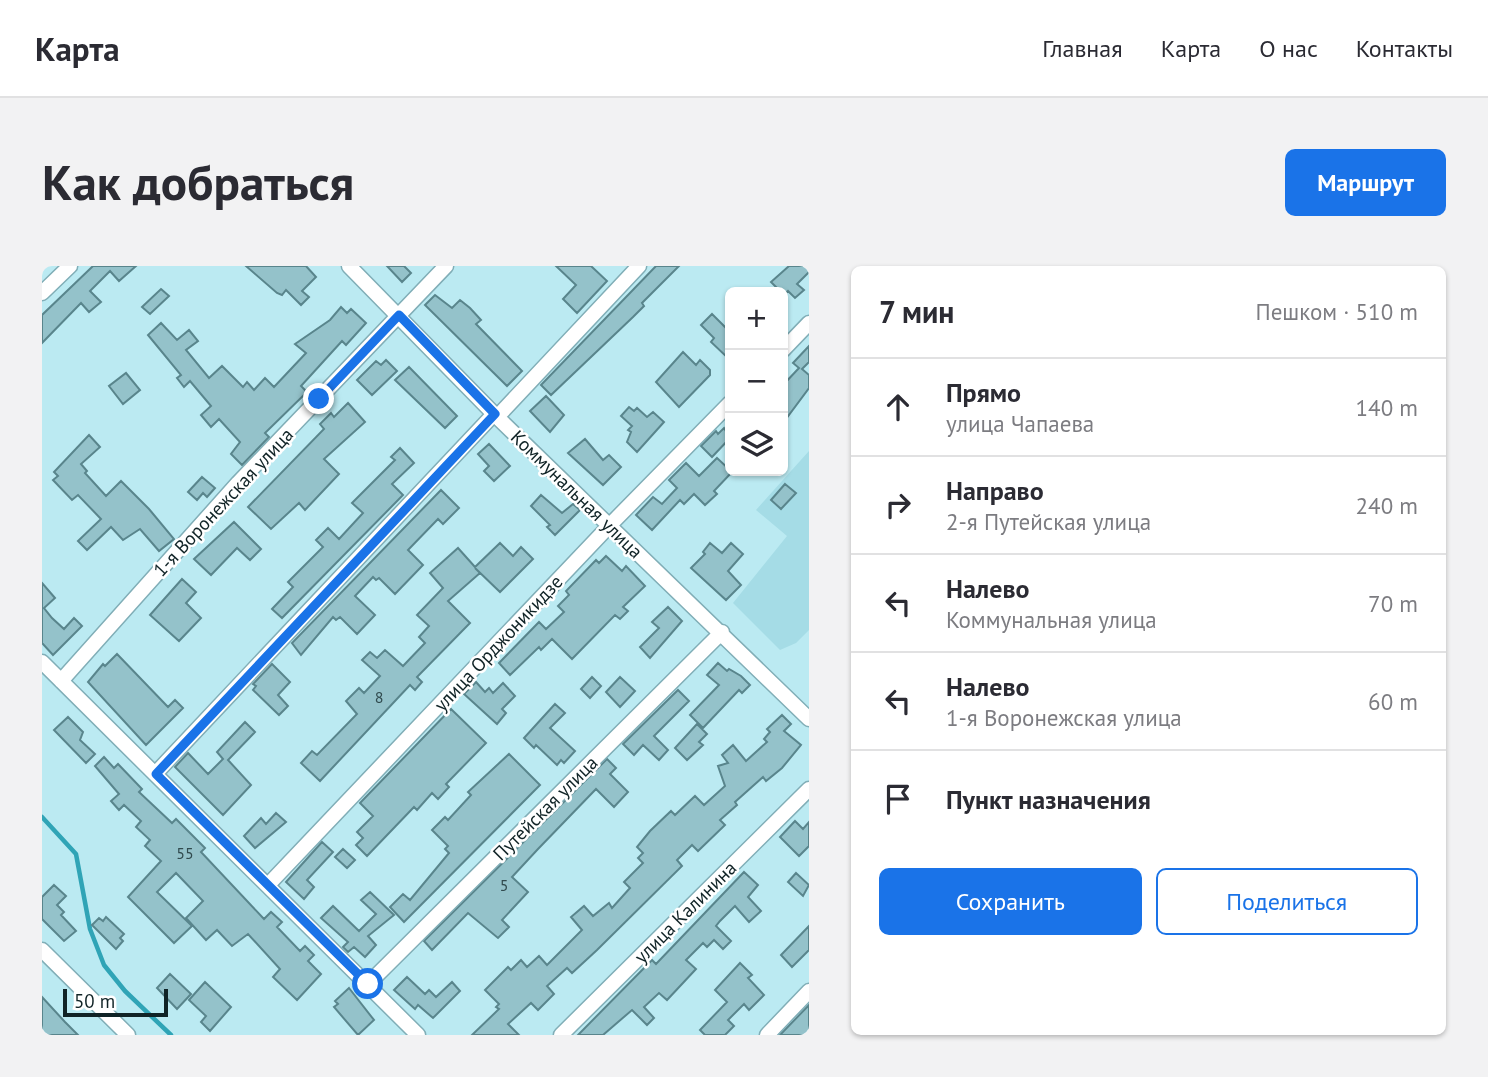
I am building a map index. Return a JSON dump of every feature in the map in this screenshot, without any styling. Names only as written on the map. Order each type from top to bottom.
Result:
[{"type":"street","points":[[42,293],[70,266]]},
{"type":"street","name":"Коммунальная улица","points":[[349,266],[496,415],[809,719]]},
{"type":"street","name":"1-я Воронежская улица","points":[[61,681],[207,517],[446,266]]},
{"type":"street","points":[[156,774],[639,266]]},
{"type":"street","points":[[788,345],[809,323]]},
{"type":"street","name":"улица Орджоникидзе","points":[[268,885],[610,525],[725,408]]},
{"type":"street","name":"Путейская улица","points":[[368,984],[722,632]]},
{"type":"street","points":[[42,662],[418,1035]]},
{"type":"street","name":"улица Калинина","points":[[561,1035],[809,789]]},
{"type":"street","points":[[42,950],[128,1035]]},
{"type":"street","points":[[767,1035],[809,991]]},
{"type":"shaded area","points":[[809,451],[809,630],[796,643],[780,650],[733,603],[787,536],[756,510]]},
{"type":"building","points":[[93,266],[136,266],[119,281],[110,271],[90,291],[101,302],[89,312],[81,303],[42,343],[42,315]]},
{"type":"building","points":[[246,266],[306,266],[316,277],[302,291],[309,297],[301,305],[286,290],[282,295],[277,293]]},
{"type":"building","points":[[387,266],[404,266],[411,273],[402,282]]},
{"type":"building","points":[[556,266],[591,266],[607,281],[577,313],[563,299],[576,285]]},
{"type":"building","points":[[656,266],[679,266],[642,303],[644,306],[551,395],[541,385]]},
{"type":"building","points":[[789,266],[809,266],[809,272],[797,284],[804,290],[795,298],[788,291],[788,287],[776,287],[771,282]]},
{"type":"building","points":[[161,289],[169,296],[150,314],[142,307]]},
{"type":"building","points":[[435,295],[452,308],[460,300],[470,308],[481,320],[476,324],[522,371],[507,386],[425,305]]},
{"type":"building","points":[[341,307],[347,313],[351,309],[366,323],[346,345],[342,341],[301,386],[307,392],[265,433],[269,437],[242,465],[231,454],[240,442],[219,419],[211,427],[201,415],[211,406],[190,381],[184,387],[177,378],[181,375],[148,335],[161,323],[177,340],[189,330],[198,341],[186,350],[209,378],[222,366],[243,387],[247,382],[254,390],[265,378],[274,387],[306,353],[295,344],[330,320]]},
{"type":"building","points":[[712,314],[725,327],[725,355],[711,342],[714,338],[701,325]]},
{"type":"building","points":[[809,346],[809,362],[802,369],[809,375],[809,388],[788,416],[788,380],[799,368],[793,363]]},
{"type":"building","points":[[683,352],[696,365],[700,360],[710,370],[710,375],[679,407],[656,382]]},
{"type":"building","points":[[386,360],[397,371],[372,395],[357,380],[376,361],[381,365]]},
{"type":"building","points":[[409,367],[457,416],[445,428],[395,380]]},
{"type":"building","points":[[126,373],[140,390],[123,404],[109,386]]},
{"type":"building","points":[[546,396],[564,415],[550,432],[530,411]]},
{"type":"building","points":[[348,403],[365,422],[324,459],[339,474],[305,510],[299,503],[271,529],[248,507],[324,429],[320,424],[331,413],[334,417]]},
{"type":"building","points":[[629,407],[634,411],[637,408],[647,417],[653,412],[664,422],[637,452],[627,442],[631,432],[628,430],[632,426],[621,416]]},
{"type":"building","points":[[724,428],[725,443],[712,457],[701,446],[716,431],[718,434]]},
{"type":"building","points":[[89,435],[100,447],[81,464],[87,471],[85,473],[106,496],[121,481],[149,509],[174,539],[159,551],[140,529],[123,540],[111,527],[87,550],[78,541],[101,519],[78,495],[72,500],[53,480],[58,476],[54,472]]},
{"type":"building","points":[[585,439],[603,460],[609,455],[621,467],[603,485],[568,453]]},
{"type":"building","points":[[489,444],[510,466],[494,481],[484,471],[489,466],[478,454]]},
{"type":"building","points":[[400,448],[414,463],[392,484],[403,495],[282,618],[272,609],[293,587],[288,582],[323,547],[316,540],[328,528],[339,539],[363,513],[352,503],[395,460],[391,457]]},
{"type":"building","points":[[717,458],[725,465],[725,476],[728,476],[714,491],[717,494],[705,505],[694,494],[684,504],[680,500],[652,530],[636,515],[653,497],[662,504],[677,488],[669,480],[686,463],[699,476]]},
{"type":"building","points":[[202,477],[215,488],[207,497],[203,493],[197,500],[188,492]]},
{"type":"building","points":[[785,484],[796,493],[781,509],[771,500]]},
{"type":"building","points":[[441,490],[459,508],[443,524],[438,519],[408,550],[423,565],[395,594],[379,578],[376,580],[373,577],[355,596],[375,615],[357,634],[340,617],[336,620],[333,617],[301,655],[292,643]]},
{"type":"building","points":[[541,495],[562,513],[573,504],[580,510],[555,535],[547,527],[550,525],[531,506]]},
{"type":"building","points":[[234,522],[261,549],[250,560],[237,548],[211,575],[194,559]]},
{"type":"building","points":[[500,543],[513,556],[521,547],[533,559],[500,592],[475,568],[480,573],[448,601],[470,623],[417,677],[422,682],[415,690],[410,685],[320,781],[301,763],[312,751],[317,755],[357,714],[346,701],[359,688],[364,693],[380,676],[362,660],[370,652],[377,658],[385,650],[403,666],[425,643],[419,637],[429,626],[417,615],[443,588],[430,573],[458,548],[475,567]]},
{"type":"building","points":[[710,543],[722,553],[731,543],[743,554],[728,571],[741,585],[726,600],[691,568],[705,554],[703,552]]},
{"type":"building","points":[[606,556],[622,571],[626,566],[645,586],[623,607],[628,611],[620,619],[615,615],[572,659],[552,639],[541,650],[539,647],[510,675],[499,663],[539,622],[546,629],[564,612],[558,606],[569,595],[566,591],[596,560],[599,563]]},
{"type":"building","points":[[182,579],[196,592],[186,603],[201,618],[179,641],[150,615]]},
{"type":"building","points":[[42,583],[55,598],[44,608],[52,618],[64,629],[74,618],[82,626],[53,655],[42,643]]},
{"type":"building","points":[[668,607],[682,621],[650,658],[640,647],[659,628],[652,622]]},
{"type":"building","points":[[117,654],[168,707],[175,700],[183,708],[146,745],[88,682],[103,664],[105,666]]},
{"type":"building","points":[[718,663],[727,671],[729,669],[741,676],[750,685],[742,693],[739,690],[703,728],[690,715],[719,685],[707,675]]},
{"type":"building","points":[[272,664],[290,682],[278,695],[288,706],[279,715],[253,690],[256,686],[253,684]]},
{"type":"building","points":[[592,677],[601,686],[590,698],[581,689]]},
{"type":"building","points":[[620,677],[635,691],[620,707],[606,692]]},
{"type":"building","points":[[476,682],[485,692],[489,688],[493,693],[503,683],[515,696],[502,709],[506,713],[497,724],[464,694]]},
{"type":"building","points":[[678,690],[689,701],[654,736],[668,750],[659,760],[643,745],[634,755],[623,744]]},
{"type":"building","points":[[555,704],[565,713],[550,728],[575,751],[564,763],[561,760],[557,765],[536,745],[534,748],[524,738]]},
{"type":"building","points":[[451,709],[486,743],[446,784],[449,787],[438,799],[432,793],[417,810],[414,807],[367,856],[356,845],[363,838],[357,832],[373,816],[360,803]]},
{"type":"building","points":[[782,715],[791,724],[784,731],[801,745],[782,768],[766,781],[763,777],[735,802],[737,805],[720,820],[725,825],[698,851],[692,845],[677,860],[682,866],[597,950],[572,973],[567,968],[547,986],[554,994],[538,1010],[531,1003],[508,1024],[519,1035],[472,1035],[499,1009],[496,1007],[499,1004],[485,990],[508,967],[511,970],[521,960],[527,967],[539,956],[547,965],[582,930],[571,917],[584,906],[593,916],[609,903],[612,908],[630,888],[624,882],[643,863],[638,858],[643,853],[637,847],[650,831],[671,811],[675,815],[695,796],[704,805],[725,786],[718,766],[728,763],[722,755],[733,745],[746,761],[767,742],[764,739],[770,732],[767,729]]},
{"type":"building","points":[[68,717],[83,732],[80,740],[95,754],[86,763],[54,730]]},
{"type":"building","points":[[245,722],[255,732],[228,760],[251,785],[223,815],[175,767],[188,753],[208,774],[223,759],[217,752]]},
{"type":"building","points":[[697,724],[707,734],[699,742],[703,745],[687,760],[675,748]]},
{"type":"building","points":[[509,754],[540,785],[404,922],[390,907],[403,894],[410,900],[449,853],[445,849],[448,846],[432,830],[445,817],[448,820],[471,795],[468,792]]},
{"type":"building","points":[[104,757],[114,768],[118,764],[142,789],[139,792],[172,823],[176,819],[205,848],[201,852],[264,919],[271,912],[282,922],[277,927],[300,951],[305,946],[314,955],[308,961],[321,974],[297,1000],[273,977],[280,969],[248,934],[232,946],[217,930],[206,940],[186,918],[203,901],[176,873],[157,892],[192,926],[174,943],[128,897],[161,861],[145,846],[150,840],[136,827],[141,821],[124,805],[119,810],[111,801],[119,794],[95,766]]},
{"type":"building","points":[[607,759],[616,768],[610,774],[628,792],[614,807],[596,789],[512,877],[528,892],[502,920],[509,927],[498,938],[468,913],[432,950],[424,941]]},
{"type":"building","points":[[276,813],[286,822],[255,848],[244,836],[261,818],[266,824]]},
{"type":"building","points":[[795,821],[803,829],[809,822],[809,846],[799,856],[780,837]]},
{"type":"building","points":[[322,842],[333,852],[307,880],[314,887],[304,899],[286,882]]},
{"type":"building","points":[[343,849],[355,860],[347,868],[335,857]]},
{"type":"building","points":[[744,872],[758,885],[748,897],[761,911],[749,922],[735,906],[720,921],[716,926],[731,941],[723,949],[714,940],[707,947],[703,943],[686,960],[696,969],[667,1000],[659,993],[644,1007],[654,1018],[647,1025],[632,1010],[603,1035],[578,1035],[652,960],[656,964]]},
{"type":"building","points":[[796,873],[809,885],[803,896],[788,882]]},
{"type":"building","points":[[54,885],[66,896],[57,905],[64,912],[61,915],[76,931],[64,941],[42,919],[42,897]]},
{"type":"building","points":[[370,892],[394,915],[368,936],[376,945],[365,957],[354,947],[348,952],[343,947],[348,942],[321,918],[333,906],[359,931],[376,914],[361,900]]},
{"type":"building","points":[[106,917],[124,934],[120,938],[123,941],[116,949],[92,925],[99,918],[103,921]]},
{"type":"building","points":[[809,926],[809,950],[792,967],[781,955]]},
{"type":"building","points":[[740,963],[752,975],[748,978],[764,995],[749,1010],[744,1004],[728,1020],[734,1026],[725,1035],[705,1035],[700,1030],[727,1002],[715,990]]},
{"type":"building","points":[[170,974],[191,994],[177,1009],[157,988]]},
{"type":"building","points":[[407,977],[425,994],[429,990],[436,997],[452,982],[460,991],[433,1018],[418,1005],[415,1009],[394,990]]},
{"type":"building","points":[[205,982],[231,1007],[210,1031],[201,1022],[206,1016],[189,1000]]},
{"type":"building","points":[[349,988],[374,1020],[358,1035],[334,1007],[338,1004],[335,1001]]},
{"type":"building","points":[[42,997],[65,1022],[78,1035],[42,1035]]},
{"type":"building","points":[[809,1005],[809,1035],[780,1035]]},
{"type":"waterway","points":[[42,817],[76,854],[90,929],[104,965],[125,991],[171,1035]]},
{"type":"route","points":[[319,399],[399,315],[495,414],[156,774],[368,984]]}]
